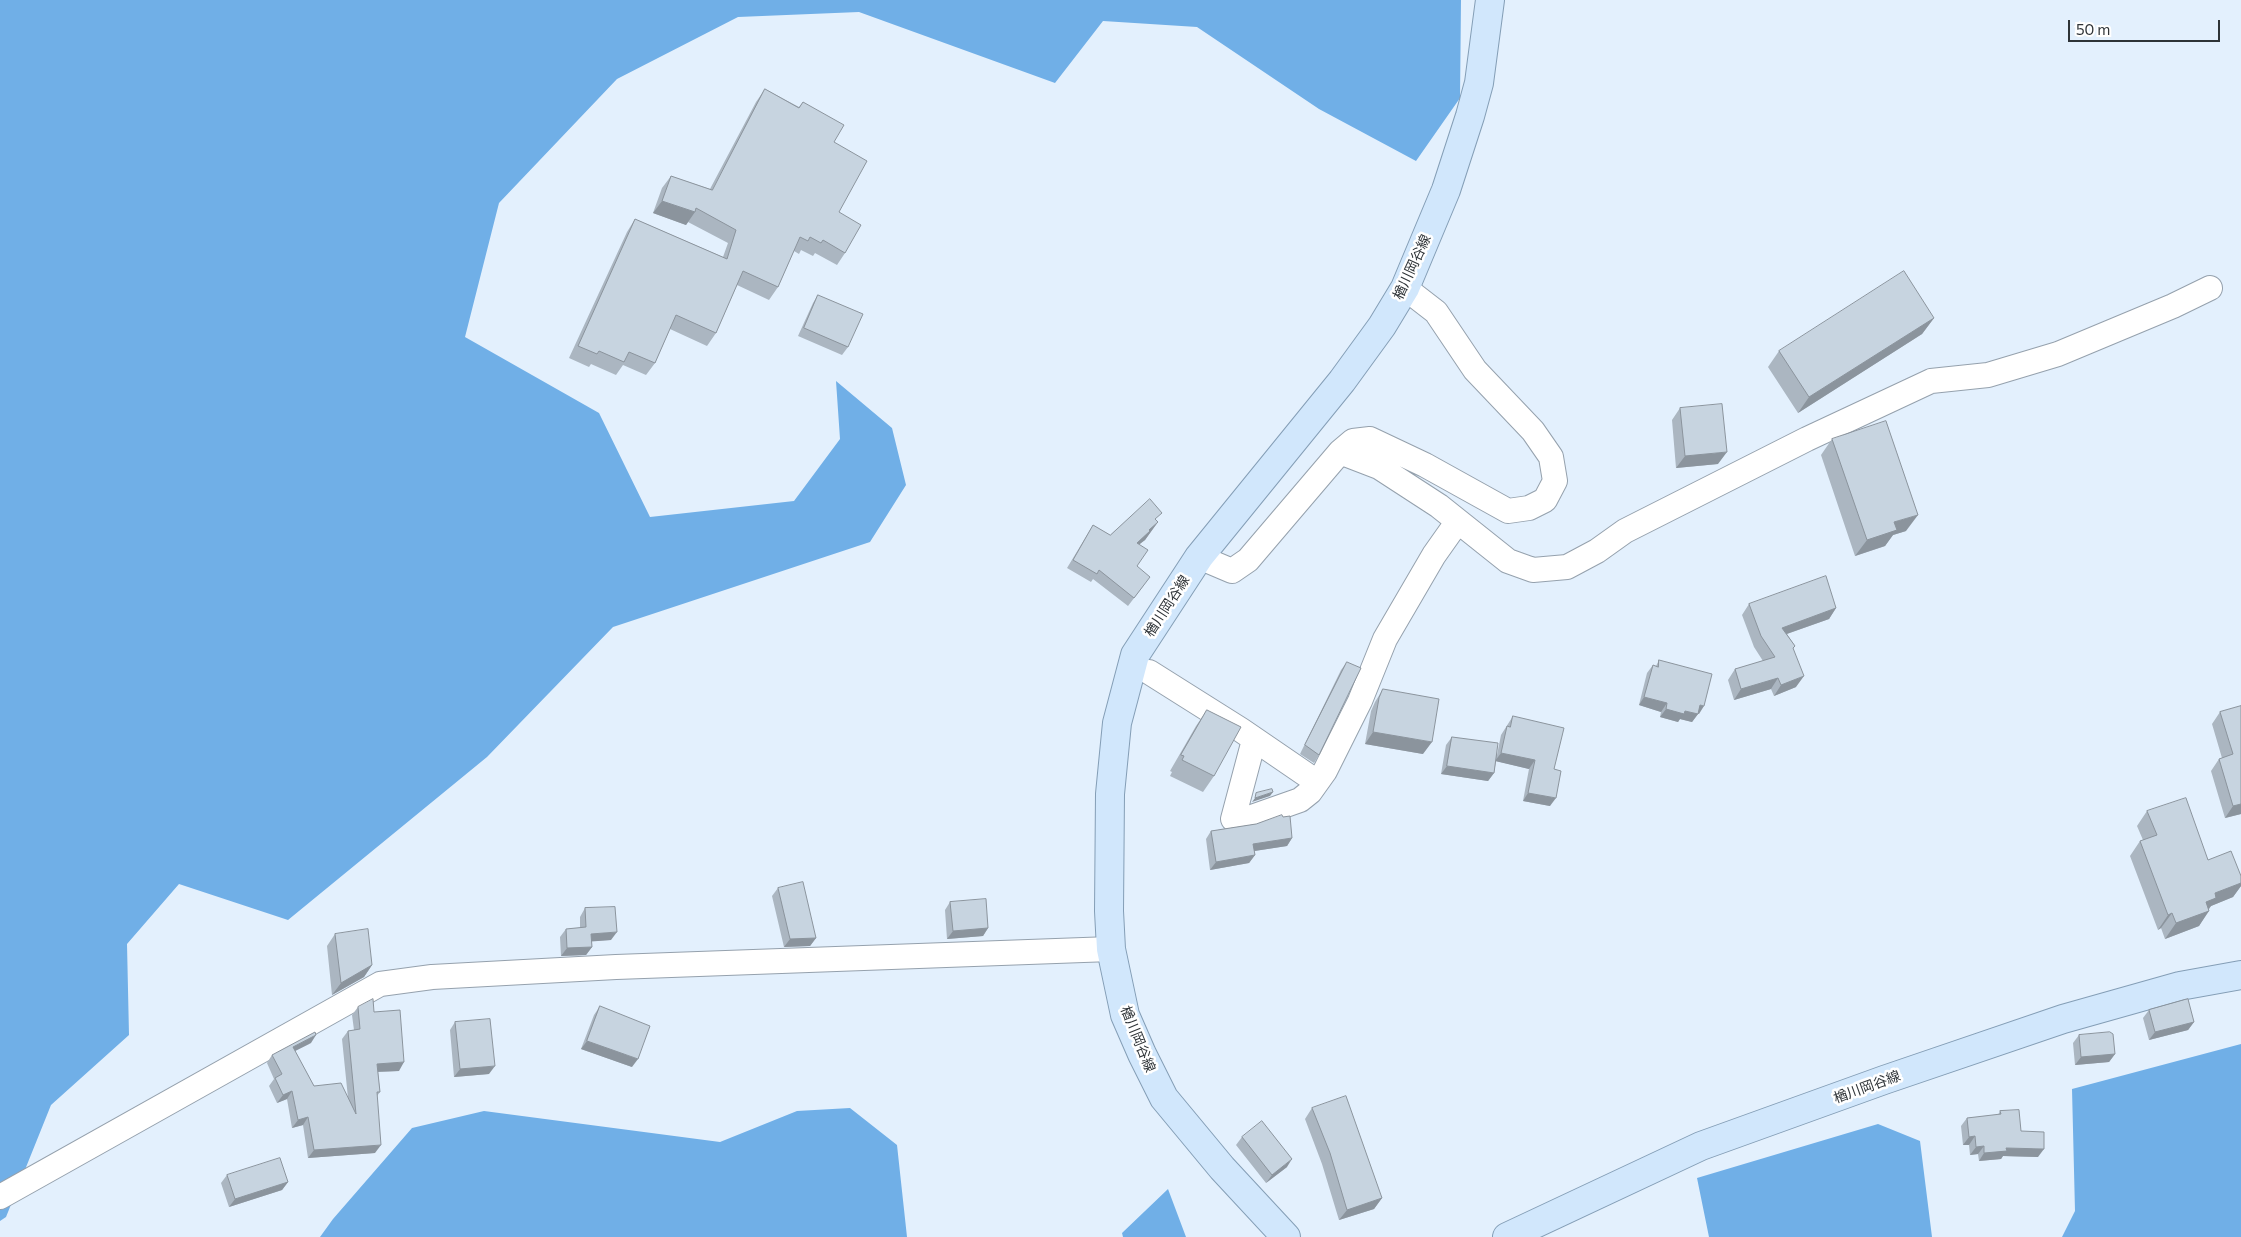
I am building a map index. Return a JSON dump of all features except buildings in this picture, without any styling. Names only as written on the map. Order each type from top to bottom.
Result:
[{"type":"main road","name":"楢川岡谷線","points":[[1286,1237],[1282,1235],[1222,1168],[1164,1098],[1125,1015],[1111,949],[1109,911],[1110,794],[1117,722],[1135,655],[1199,557],[1342,381],[1382,326],[1404,288],[1446,190],[1470,116],[1480,75],[1490,0]]},
{"type":"main road","name":"楢川岡谷線","points":[[1507,1237],[1701,1146],[2063,1019],[2180,986],[2241,974]]},
{"type":"street","points":[[1199,557],[1232,571],[1248,560],[1340,452],[1353,441],[1370,439],[1425,465],[1508,511],[1529,508],[1545,500],[1555,481],[1551,457],[1533,431],[1475,370],[1436,312],[1404,288]]},
{"type":"street","points":[[1340,452],[1379,467],[1458,521],[1508,561],[1533,570],[1567,567],[1596,551],[1625,531],[1808,439],[1930,382],[1988,375],[2058,354],[2173,306],[2210,288]]},
{"type":"street","points":[[1254,740],[1233,819],[1246,819],[1300,800],[1310,792],[1360,701],[1385,639],[1434,555],[1458,521]]},
{"type":"street","points":[[1150,672],[1241,730],[1317,782]]},
{"type":"street","points":[[0,1197],[380,984],[432,977],[616,966],[1111,949]]},
{"type":"shaded area","points":[[0,0],[1461,0],[1460,98],[1416,161],[1319,109],[1197,27],[1103,21],[1055,83],[859,12],[738,17],[617,79],[499,203],[465,337],[599,413],[650,517],[794,501],[840,439],[836,381],[892,428],[906,485],[870,542],[613,627],[487,757],[288,920],[179,884],[127,944],[129,1035],[51,1105],[6,1217],[0,1221]]},
{"type":"shaded area","points":[[2241,1044],[2241,1237],[2062,1237],[2075,1211],[2072,1089]]},
{"type":"shaded area","points":[[850,1108],[897,1145],[907,1237],[320,1237],[333,1219],[412,1128],[484,1111],[720,1142],[797,1111]]},
{"type":"shaded area","points":[[1878,1124],[1920,1141],[1932,1237],[1709,1237],[1697,1178]]},
{"type":"shaded area","points":[[1168,1189],[1186,1237],[1123,1237],[1122,1233]]}]
